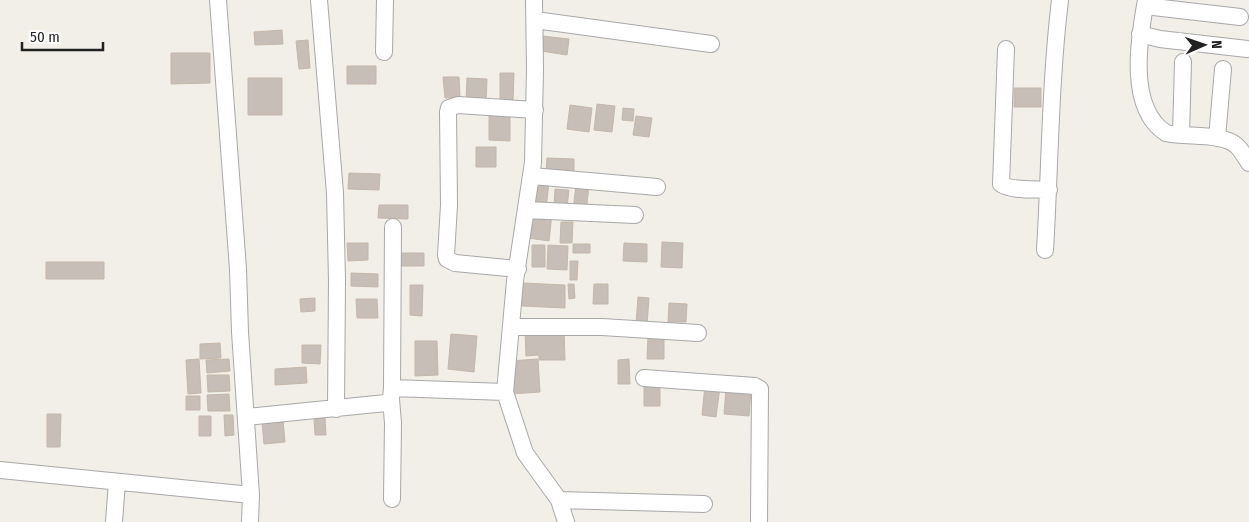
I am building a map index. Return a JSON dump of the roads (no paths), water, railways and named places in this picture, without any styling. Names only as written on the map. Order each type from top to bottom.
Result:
[{"type":"street","points":[[218,0],[224,104],[237,252],[250,522]]},
{"type":"street","points":[[319,0],[335,193],[337,281],[336,409]]},
{"type":"street","points":[[384,52],[385,0]]},
{"type":"street","points":[[534,0],[535,110],[532,176],[518,269],[505,392],[525,453],[559,500],[566,522]]},
{"type":"street","points":[[1045,250],[1049,190],[1050,115],[1060,0]]},
{"type":"street","points":[[1240,17],[1145,3],[1140,34],[1138,70],[1144,103],[1160,129],[1166,133],[1217,138],[1233,143],[1239,148],[1249,163]]},
{"type":"street","points":[[535,20],[711,44]]},
{"type":"street","points":[[1140,34],[1160,39],[1247,49]]},
{"type":"street","points":[[1006,49],[1001,184],[1011,188],[1049,190]]},
{"type":"street","points":[[1180,135],[1182,62]]},
{"type":"street","points":[[1217,138],[1223,69]]},
{"type":"street","points":[[518,269],[455,263],[447,259],[449,206],[448,112],[450,108],[458,105],[535,110]]},
{"type":"street","points":[[532,176],[657,187]]},
{"type":"street","points":[[527,210],[635,215]]},
{"type":"street","points":[[392,498],[393,227]]},
{"type":"street","points":[[511,327],[602,327],[698,333]]},
{"type":"street","points":[[644,378],[754,386],[760,389],[759,522]]},
{"type":"street","points":[[392,393],[505,392]]},
{"type":"street","points":[[246,417],[386,403],[392,393]]},
{"type":"street","points":[[0,470],[250,495]]},
{"type":"street","points":[[114,522],[117,482]]},
{"type":"street","points":[[559,500],[704,504]]}]
